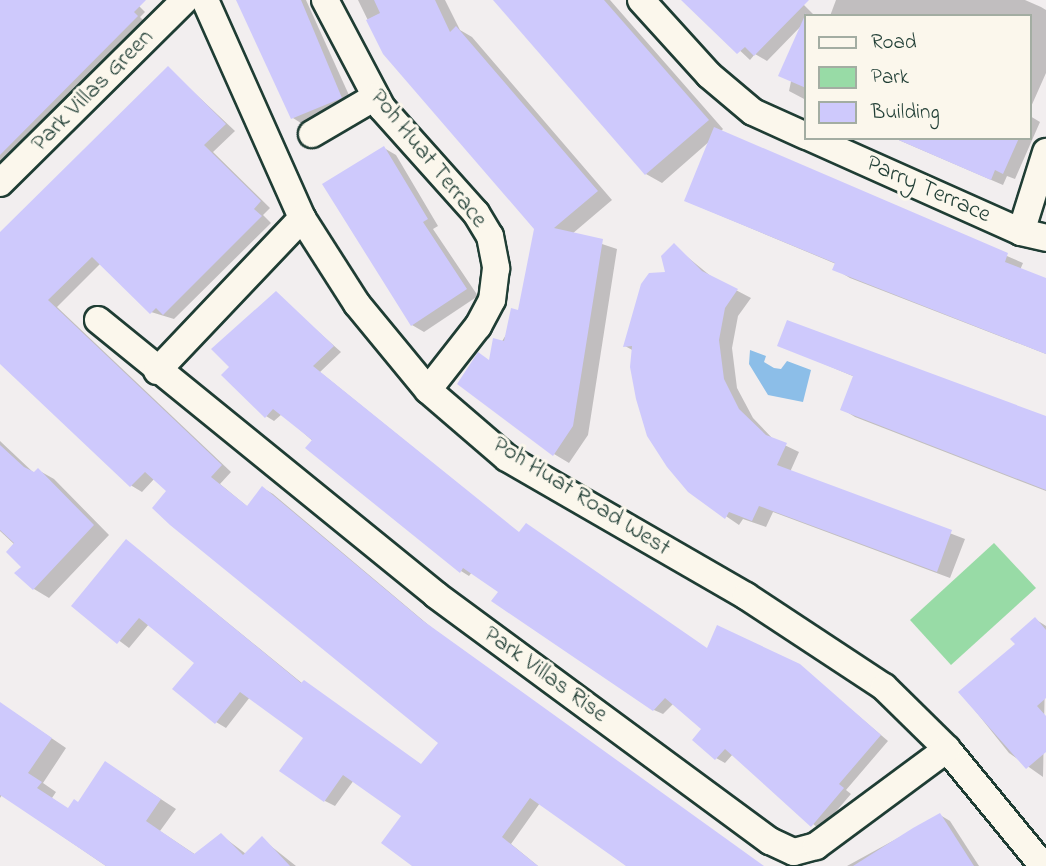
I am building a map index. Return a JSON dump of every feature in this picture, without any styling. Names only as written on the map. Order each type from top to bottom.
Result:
[{"type":"street","name":"Park Villas Green","points":[[0,183],[185,0]]},
{"type":"street","name":"Poh Huat Road West","points":[[205,0],[302,218],[357,304],[428,390],[507,458],[746,596],[884,687],[947,749],[1043,866]]},
{"type":"street","name":"Poh Huat Terrace","points":[[325,0],[374,97],[476,213],[490,236],[496,268],[492,300],[478,327],[428,390]]},
{"type":"street","points":[[642,0],[709,75],[753,112],[804,135]]},
{"type":"street","points":[[312,134],[374,97]]},
{"type":"street","name":"Parry Terrace","points":[[816,140],[1034,235]]},
{"type":"street","points":[[1034,235],[1046,152]]},
{"type":"street","points":[[157,371],[302,218]]},
{"type":"street","name":"Park Villas Rise","points":[[98,320],[157,371],[436,594],[770,841],[794,852],[816,846],[947,749]]},
{"type":"green space","points":[[994,543],[1036,588],[951,665],[910,620]]},
{"type":"water","points":[[750,350],[766,356],[764,362],[774,368],[781,369],[787,361],[811,370],[803,402],[768,395],[749,364]]},
{"type":"building","points":[[0,0],[146,0],[134,12],[138,16],[0,155]]},
{"type":"building","points":[[236,0],[301,0],[342,98],[291,119]]},
{"type":"building","points":[[374,0],[435,0],[450,32],[456,26],[598,191],[554,228],[603,239],[573,426],[553,456],[457,384],[478,352],[489,360],[493,338],[504,341],[511,308],[518,310],[534,229],[383,54],[366,20],[380,13]]},
{"type":"building","points":[[493,0],[604,0],[709,120],[645,175]]},
{"type":"building","points":[[681,0],[809,0],[754,56],[745,47],[737,54]]},
{"type":"building","points":[[804,18],[804,87],[778,76]]},
{"type":"building","points":[[168,66],[226,124],[204,145],[261,201],[254,209],[262,216],[163,315],[156,308],[150,314],[92,257],[48,300],[222,465],[211,477],[247,506],[262,486],[422,620],[764,866],[626,866],[530,798],[502,837],[538,866],[412,866],[381,843],[401,816],[343,775],[324,802],[279,771],[303,738],[240,692],[215,724],[172,689],[194,663],[139,618],[117,644],[71,606],[126,539],[301,683],[304,680],[421,764],[438,743],[170,525],[152,508],[166,491],[145,472],[130,487],[0,364],[0,232]]},
{"type":"building","points":[[714,127],[1008,253],[1005,262],[1046,278],[1046,354],[832,270],[835,263],[684,201]]},
{"type":"building","points":[[899,140],[1018,140],[1003,174],[995,170],[991,180]]},
{"type":"building","points":[[384,146],[428,219],[423,222],[467,289],[411,326],[322,184]]},
{"type":"building","points":[[674,243],[702,271],[738,289],[725,308],[719,340],[724,379],[739,409],[766,435],[787,443],[777,465],[952,530],[937,572],[759,506],[752,521],[729,512],[725,519],[688,492],[667,467],[647,436],[636,399],[630,367],[632,346],[623,347],[641,284],[649,273],[665,272],[661,256]]},
{"type":"building","points":[[276,291],[334,346],[313,366],[519,532],[526,523],[707,648],[717,625],[800,664],[881,735],[839,784],[844,788],[811,827],[725,749],[715,760],[692,740],[701,729],[665,698],[653,711],[491,601],[498,592],[463,568],[460,573],[305,448],[312,440],[273,409],[265,418],[221,375],[229,367],[211,349]]},
{"type":"building","points":[[787,320],[1046,416],[1046,490],[840,410],[853,376],[777,346]]},
{"type":"building","points":[[0,445],[24,467],[34,472],[38,468],[94,525],[33,590],[14,573],[21,567],[6,552],[14,543],[0,530]]},
{"type":"building","points":[[1035,617],[1046,630],[1046,698],[1037,706],[1046,716],[1046,752],[1026,769],[958,692],[1015,644],[1010,639]]},
{"type":"building","points":[[0,702],[52,738],[28,773],[42,782],[37,788],[68,808],[74,799],[78,802],[105,761],[161,799],[146,821],[194,854],[221,833],[243,855],[262,836],[290,866],[106,866],[0,795]]},
{"type":"building","points":[[940,813],[974,866],[853,866],[913,828]]}]
